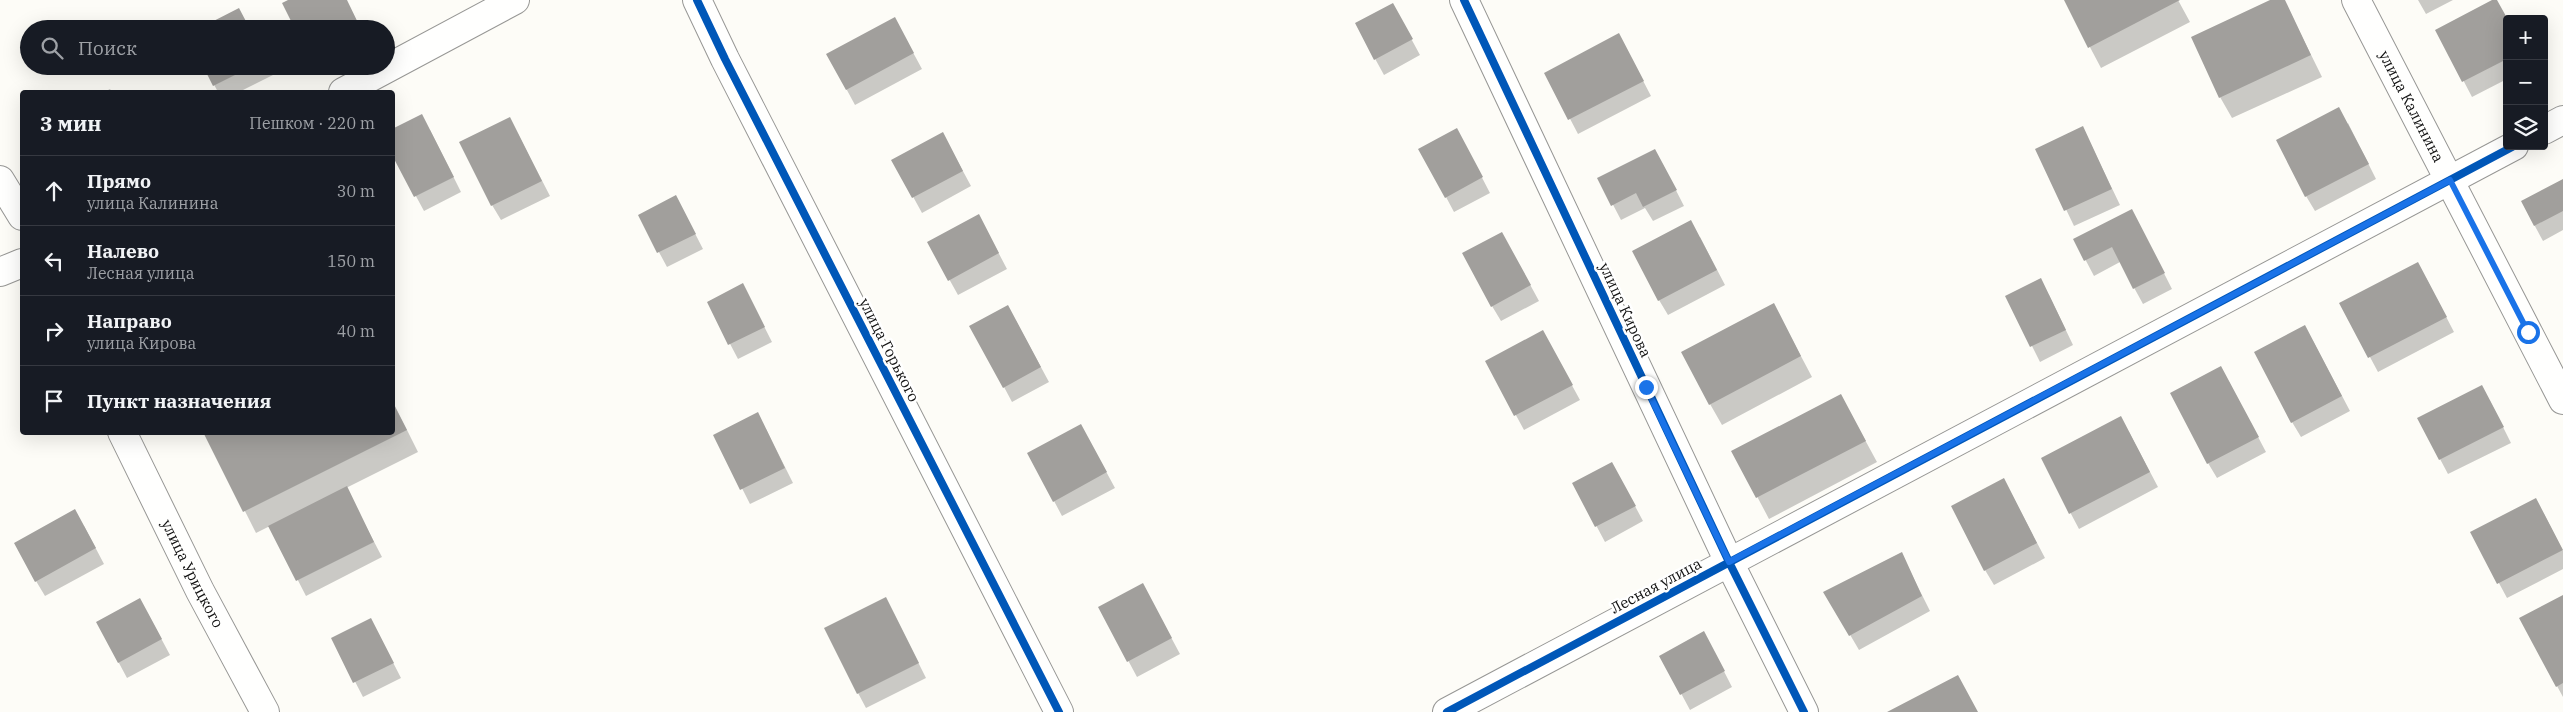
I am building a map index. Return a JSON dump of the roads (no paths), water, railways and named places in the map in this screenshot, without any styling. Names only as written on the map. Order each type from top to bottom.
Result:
[{"type":"street","points":[[395,64],[515,0]]},
{"type":"street","name":"улица Горького","points":[[697,0],[729,68],[1059,712]]},
{"type":"street","name":"улица Кирова","points":[[1464,0],[1729,562],[1804,712]]},
{"type":"street","name":"улица Калинина","points":[[2356,0],[2563,400]]},
{"type":"street","points":[[347,90],[375,75]]},
{"type":"street","points":[[2548,128],[2563,120]]},
{"type":"street","name":"Лесная улица","points":[[1447,712],[2506,150]]},
{"type":"street","points":[[0,180],[20,213]]},
{"type":"street","points":[[0,272],[20,264]]},
{"type":"street","name":"улица Урицкого","points":[[123,435],[200,591],[265,712]]}]
